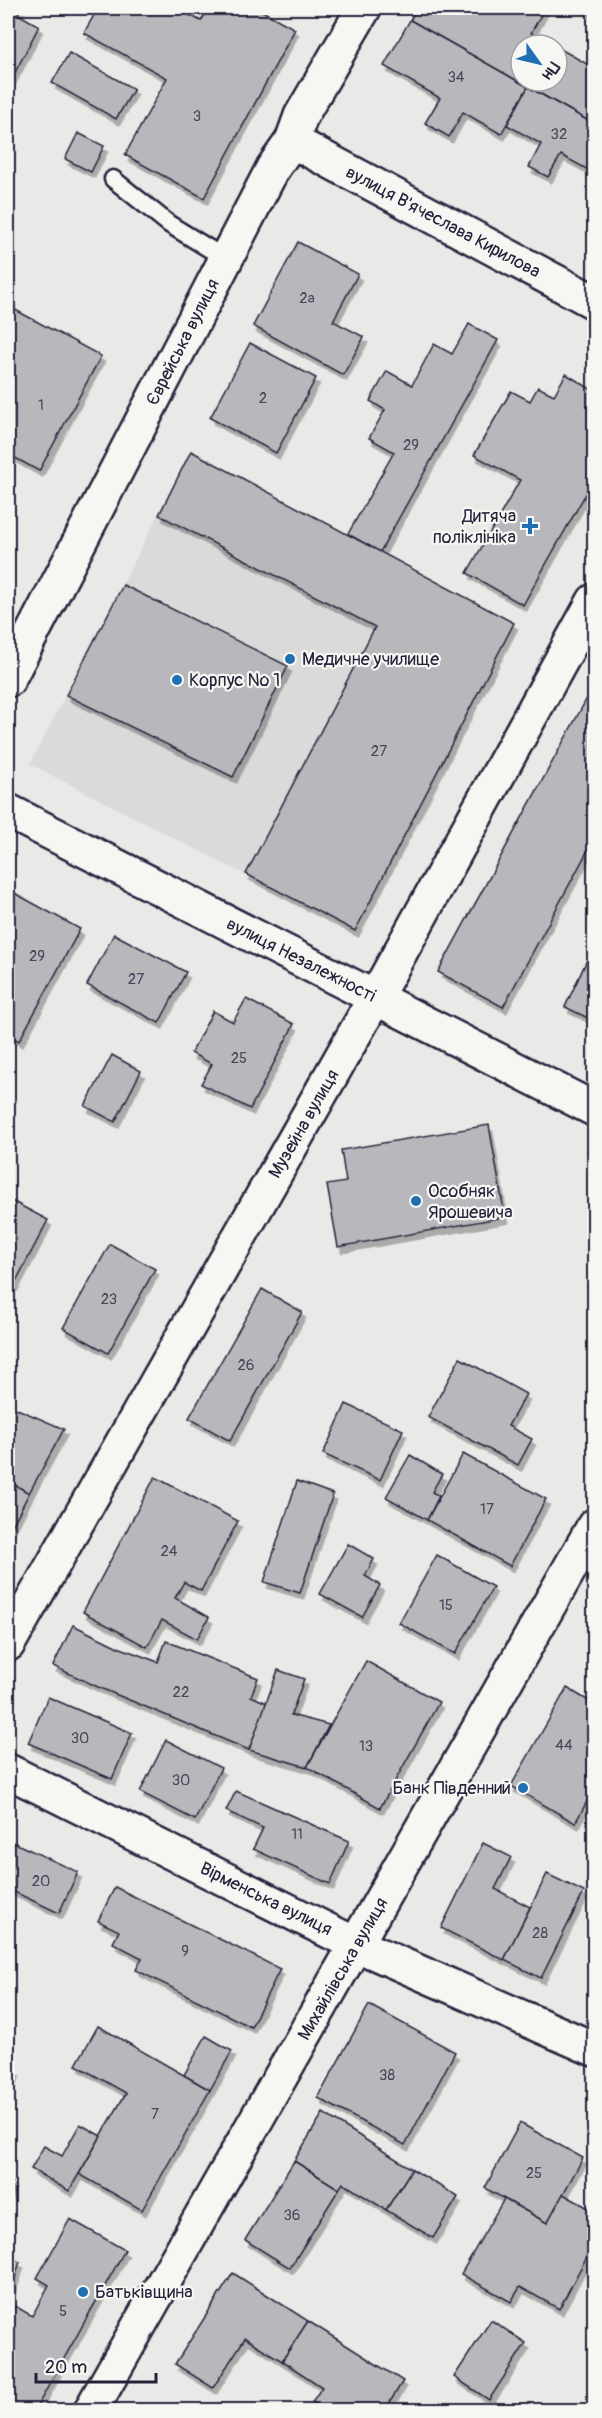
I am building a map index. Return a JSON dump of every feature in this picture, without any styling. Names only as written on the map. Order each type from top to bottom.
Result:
[{"type":"street","name":"Єврейська вулиця","points":[[8,680],[273,168],[292,141],[301,116],[364,8]]},
{"type":"street","name":"вулиця В'ячеслава Кирилова","points":[[292,141],[594,302]]},
{"type":"street","name":"Музейна вулиця","points":[[8,1644],[375,999],[594,600]]},
{"type":"street","name":"вулиця Незалежності","points":[[8,811],[594,1109]]},
{"type":"street","name":"Михайлівська вулиця","points":[[91,2410],[594,1526]]},
{"type":"street","name":"Вірменська вулиця","points":[[8,1771],[357,1945],[594,2049]]},
{"type":"lane","points":[[113,179],[169,224],[226,259]]},
{"type":"shaded area","name":"Медичне училище","points":[[191,451],[514,623],[355,931],[30,764]]},
{"type":"building","points":[[8,8],[21,8],[18,14],[39,26],[8,86]]},
{"type":"building","points":[[98,8],[176,8],[201,21],[209,8],[257,8],[295,29],[204,198],[125,155],[167,78],[84,33]]},
{"type":"building","points":[[417,8],[545,8],[531,33],[509,33],[509,76],[410,20]]},
{"type":"building","points":[[580,8],[594,8],[594,15]]},
{"type":"building","points":[[410,20],[509,76],[509,93],[525,93],[501,134],[463,112],[449,137],[425,123],[440,98],[384,66]]},
{"type":"building","points":[[69,53],[134,89],[116,119],[52,83]]},
{"type":"building","points":[[569,54],[594,68],[594,124],[539,93],[569,93]]},
{"type":"building","points":[[525,93],[539,93],[594,124],[594,173],[561,155],[548,177],[529,167],[541,144],[507,125]]},
{"type":"building","points":[[78,133],[104,146],[91,172],[65,159]]},
{"type":"building","points":[[298,242],[358,274],[333,321],[364,337],[343,375],[253,326]]},
{"type":"building","points":[[8,306],[101,356],[39,471],[8,454]]},
{"type":"building","points":[[469,324],[498,340],[380,552],[348,534],[394,452],[369,438],[385,410],[370,401],[387,371],[412,385],[434,344],[452,354]]},
{"type":"building","points":[[250,343],[316,378],[276,453],[210,418]]},
{"type":"building","name":"Дитяча поліклініка","points":[[566,374],[594,391],[594,479],[523,605],[467,573],[520,480],[474,455],[511,391],[530,401],[538,387],[554,395]]},
{"type":"building","points":[[191,451],[514,623],[355,931],[246,874],[375,627],[159,515]]},
{"type":"building","name":"Корпус № 1","points":[[123,585],[288,666],[233,777],[66,695]]},
{"type":"building","points":[[592,689],[594,691],[594,839],[503,1007],[438,972]]},
{"type":"building","points":[[9,890],[80,929],[19,1041],[8,1035]]},
{"type":"building","points":[[114,934],[186,972],[159,1023],[87,985]]},
{"type":"building","points":[[587,960],[594,963],[594,1021],[565,1007]]},
{"type":"building","points":[[246,999],[294,1024],[250,1109],[201,1084],[212,1064],[191,1053],[213,1011],[233,1022]]},
{"type":"building","points":[[112,1055],[141,1071],[115,1122],[85,1106]]},
{"type":"building","name":"Особняк Ярошевича","points":[[489,1125],[505,1217],[338,1247],[327,1185],[346,1182],[341,1150]]},
{"type":"building","points":[[8,1199],[48,1220],[14,1285],[8,1281]]},
{"type":"building","points":[[110,1244],[155,1269],[108,1353],[63,1328]]},
{"type":"building","points":[[262,1289],[302,1312],[230,1441],[189,1418]]},
{"type":"building","points":[[460,1358],[526,1394],[508,1426],[532,1439],[518,1465],[428,1417]]},
{"type":"building","points":[[346,1404],[403,1430],[380,1480],[323,1454]]},
{"type":"building","points":[[8,1405],[64,1429],[29,1493],[8,1481],[8,1471],[12,1463],[8,1461]]},
{"type":"building","points":[[463,1454],[546,1499],[510,1566],[427,1520]]},
{"type":"building","points":[[410,1455],[442,1474],[432,1492],[439,1496],[427,1520],[386,1497]]},
{"type":"building","points":[[155,1477],[238,1521],[201,1591],[184,1582],[175,1598],[209,1617],[197,1639],[162,1620],[147,1647],[83,1612]]},
{"type":"building","points":[[8,1481],[29,1493],[8,1534]]},
{"type":"building","points":[[297,1481],[333,1494],[300,1593],[264,1582]]},
{"type":"building","points":[[348,1544],[374,1559],[365,1576],[380,1585],[362,1617],[320,1594]]},
{"type":"building","points":[[437,1555],[493,1587],[455,1654],[399,1623]]},
{"type":"building","points":[[73,1625],[118,1647],[158,1662],[166,1641],[258,1678],[251,1696],[267,1703],[249,1750],[53,1666]]},
{"type":"building","points":[[366,1661],[439,1702],[380,1808],[307,1767]]},
{"type":"building","points":[[278,1670],[304,1679],[291,1715],[329,1725],[307,1767],[249,1750]]},
{"type":"building","points":[[567,1688],[594,1704],[594,1789],[575,1823],[511,1786]]},
{"type":"building","points":[[48,1697],[132,1733],[112,1779],[28,1743]]},
{"type":"building","points":[[166,1740],[221,1768],[195,1820],[140,1792]]},
{"type":"building","points":[[236,1791],[349,1841],[330,1884],[253,1849],[263,1828],[226,1811]]},
{"type":"building","points":[[8,1840],[78,1872],[59,1913],[8,1889]]},
{"type":"building","points":[[483,1843],[511,1857],[495,1889],[530,1907],[504,1960],[441,1928]]},
{"type":"building","points":[[547,1874],[584,1892],[541,1978],[504,1960]]},
{"type":"building","points":[[115,1887],[280,1969],[251,2027],[136,1970],[142,1958],[113,1943],[119,1931],[98,1921]]},
{"type":"building","points":[[369,2005],[455,2052],[405,2145],[318,2098]]},
{"type":"building","points":[[98,2026],[210,2090],[142,2210],[79,2174],[126,2093],[76,2065]]},
{"type":"building","points":[[206,2036],[232,2051],[210,2090],[184,2075]]},
{"type":"building","points":[[8,2067],[16,2071],[8,2089]]},
{"type":"building","points":[[323,2113],[412,2169],[386,2210],[343,2183],[339,2189],[294,2161]]},
{"type":"building","points":[[520,2123],[583,2158],[547,2223],[485,2188]]},
{"type":"building","points":[[80,2124],[101,2136],[69,2191],[31,2169],[44,2146],[62,2156]]},
{"type":"building","points":[[294,2161],[339,2189],[290,2268],[245,2240]]},
{"type":"building","points":[[412,2169],[458,2197],[433,2238],[386,2210]]},
{"type":"building","points":[[8,2181],[12,2183],[8,2195]]},
{"type":"building","points":[[563,2194],[594,2211],[594,2243],[559,2309],[520,2287],[511,2302],[461,2274],[504,2199],[547,2223]]},
{"type":"building","points":[[70,2219],[125,2250],[35,2410],[8,2410],[8,2319],[15,2306],[32,2316],[49,2285],[37,2278]]},
{"type":"building","points":[[8,2258],[20,2262],[8,2299]]},
{"type":"building","points":[[233,2273],[308,2321],[282,2361],[245,2338],[213,2388],[175,2364]]},
{"type":"building","points":[[491,2320],[526,2343],[489,2400],[454,2377]]},
{"type":"building","points":[[308,2321],[403,2381],[385,2410],[326,2410],[312,2402],[322,2387],[282,2361]]},
{"type":"place","name":"Дитяча поліклініка","points":[[530,526]]},
{"type":"place","name":"Медичне училище","points":[[290,659]]},
{"type":"place","name":"Корпус № 1","points":[[177,680]]},
{"type":"place","name":"Особняк Ярошевича","points":[[416,1201]]},
{"type":"place","name":"Банк Південний","points":[[523,1788]]},
{"type":"place","name":"Батьківщина","points":[[83,2292]]}]
